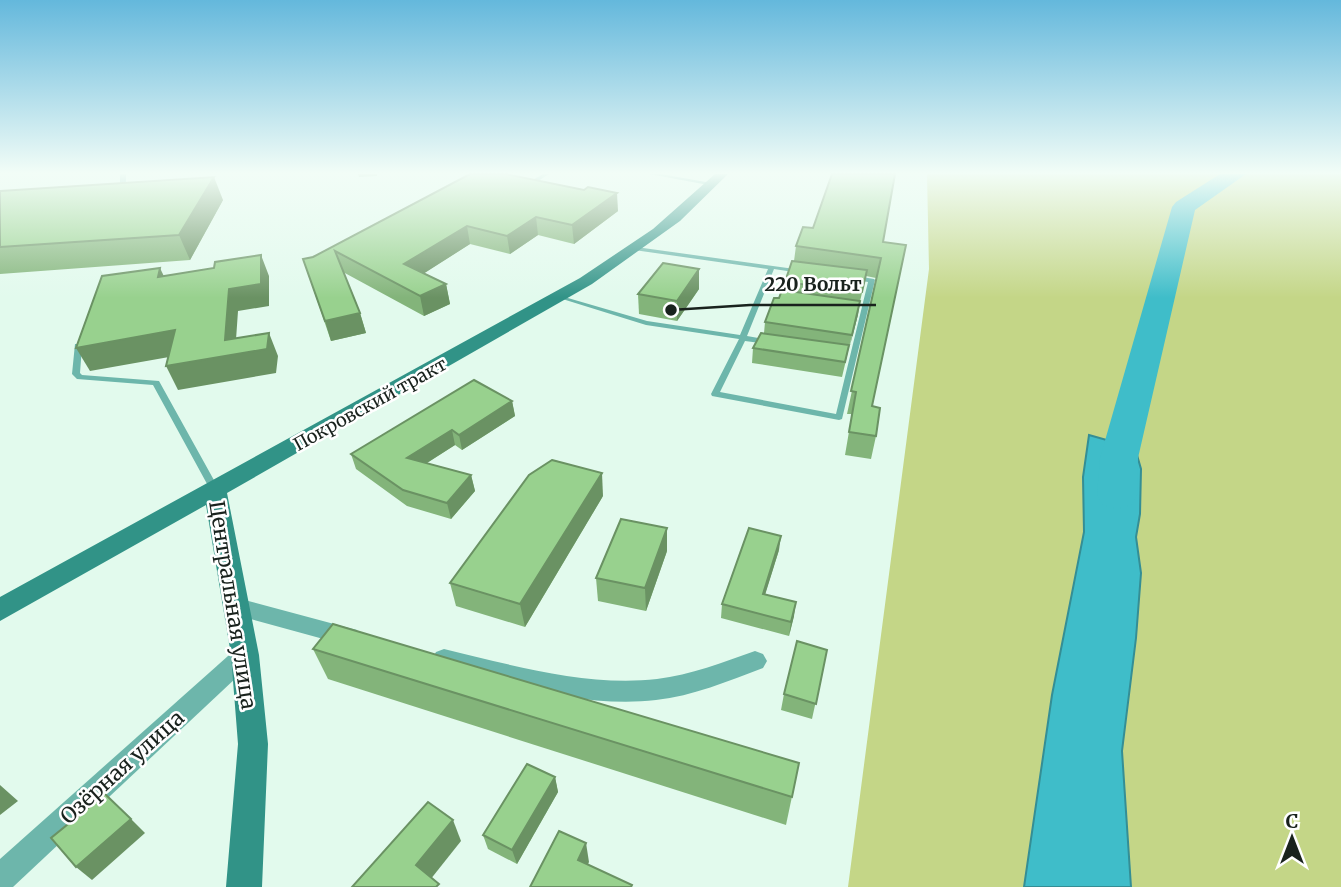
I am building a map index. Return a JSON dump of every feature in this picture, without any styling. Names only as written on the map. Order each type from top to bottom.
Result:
[{"type":"main road","name":"Покровский тракт","points":[[0,610],[559,297],[636,249],[679,215]]},
{"type":"main road","name":"Центральная улица","points":[[215,491],[245,655],[253,744],[244,887]]},
{"type":"street","points":[[237,607],[294,624],[374,642]]},
{"type":"street","name":"Озёрная улица","points":[[0,879],[245,655]]},
{"type":"street","points":[[427,655],[547,682],[632,691],[681,685],[755,661]]},
{"type":"lane","points":[[636,249],[809,272]]},
{"type":"lane","points":[[772,267],[743,338],[715,394],[839,417],[872,280],[847,277]]},
{"type":"lane","points":[[760,296],[774,298]]},
{"type":"lane","points":[[559,297],[646,323],[780,343]]},
{"type":"lane","points":[[851,309],[864,311]]},
{"type":"lane","points":[[78,346],[76,374],[80,377],[156,383],[215,491]]},
{"type":"lane","points":[[842,353],[854,355]]},
{"type":"green space","points":[[928,215],[1341,215],[1341,887],[848,887],[929,269]]},
{"type":"water","points":[[1089,435],[1135,448],[1141,469],[1140,514],[1136,537],[1141,573],[1122,751],[1131,887],[1024,887],[1052,695],[1084,532],[1083,477]]},
{"type":"building","points":[[0,215],[191,215],[179,235],[0,247]]},
{"type":"building","points":[[392,215],[586,215],[572,225],[536,217],[507,236],[467,226],[404,264],[446,284],[420,296],[335,251],[360,313],[325,321],[303,259],[313,257]]},
{"type":"building","points":[[817,215],[888,215],[883,242],[906,245],[872,406],[880,408],[876,436],[849,432],[856,392],[851,391],[881,258],[796,246],[803,227],[813,228]]},
{"type":"building","points":[[261,255],[261,284],[229,289],[225,340],[269,333],[267,349],[166,366],[175,330],[76,348],[102,276],[160,268],[158,277],[214,268],[215,262]]},
{"type":"building","points":[[792,261],[867,270],[862,292],[785,282]]},
{"type":"building","points":[[663,263],[699,269],[677,301],[638,294]]},
{"type":"building","points":[[782,290],[860,301],[852,335],[765,322],[774,298],[779,298]]},
{"type":"building","points":[[761,333],[849,345],[845,362],[753,348]]},
{"type":"building","points":[[474,380],[512,401],[459,435],[452,430],[407,458],[471,475],[447,503],[403,490],[351,454]]},
{"type":"building","points":[[552,460],[602,473],[520,604],[450,583],[529,475]]},
{"type":"building","points":[[621,519],[667,528],[645,588],[596,578]]},
{"type":"building","points":[[749,528],[781,536],[763,594],[796,602],[791,622],[722,604]]},
{"type":"building","points":[[333,624],[799,763],[792,797],[313,649]]},
{"type":"building","points":[[797,641],[827,650],[816,704],[784,694]]},
{"type":"building","points":[[527,764],[555,777],[512,850],[483,835]]},
{"type":"building","points":[[105,794],[131,819],[76,867],[51,838]]},
{"type":"building","points":[[428,802],[453,820],[416,865],[439,884],[436,887],[352,887]]},
{"type":"building","points":[[559,831],[586,843],[578,860],[632,885],[631,887],[530,887]]},
{"type":"waterway","points":[[1117,495],[1119,458],[1182,215]]},
{"type":"place","name":"220 Вольт","points":[[671,310]]}]
